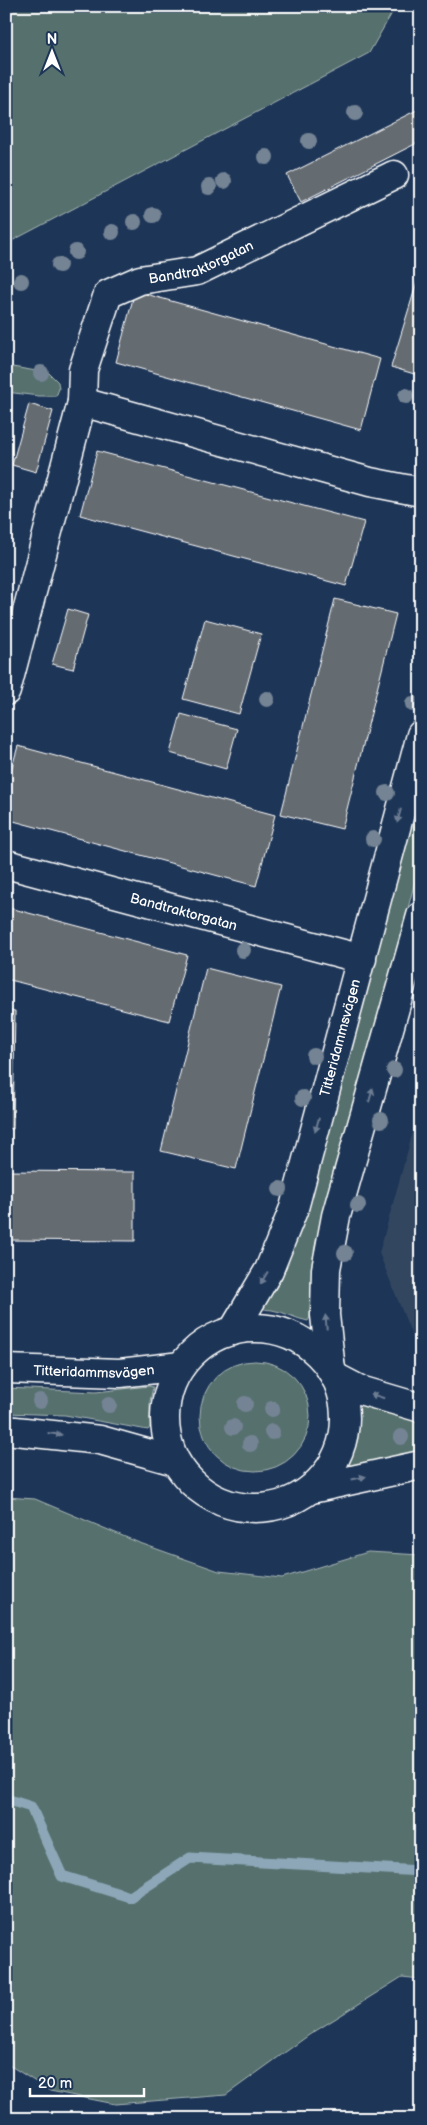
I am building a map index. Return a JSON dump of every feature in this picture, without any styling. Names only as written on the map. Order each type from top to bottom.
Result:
[{"type":"street","name":"Bandtraktorgatan","points":[[6,691],[82,402],[83,370],[108,294],[140,280],[197,271],[394,175]]},
{"type":"street","points":[[82,402],[370,482],[421,492]]},
{"type":"street","name":"Titteridammsvägen","points":[[233,1331],[269,1270],[294,1208],[421,735]]},
{"type":"street","name":"Bandtraktorgatan","points":[[6,864],[362,959]]},
{"type":"street","points":[[333,1374],[325,1315],[326,1269],[336,1216],[421,916]]},
{"type":"street","points":[[263,1329],[278,1332],[299,1340],[317,1353],[333,1374],[344,1400],[345,1425],[340,1449],[328,1471],[311,1489],[289,1502],[263,1508],[237,1507],[212,1498],[191,1482],[175,1462],[166,1430],[168,1396],[181,1366],[196,1350],[213,1338],[233,1331],[263,1329]]},
{"type":"street","name":"Titteridammsvägen","points":[[6,1369],[120,1373],[181,1366]]},
{"type":"street","points":[[333,1374],[360,1390],[421,1408]]},
{"type":"street","points":[[6,1430],[100,1440],[175,1462]]},
{"type":"street","points":[[311,1489],[421,1465]]},
{"type":"shaded area","points":[[421,1103],[421,1341],[413,1338],[379,1253]]},
{"type":"green space","points":[[6,6],[396,6],[369,53],[6,244]]},
{"type":"green space","points":[[6,366],[49,373],[58,382],[59,389],[56,396],[6,392]]},
{"type":"green space","points":[[421,781],[421,859],[316,1254],[312,1274],[310,1317],[308,1321],[266,1309],[262,1305],[284,1268],[303,1219]]},
{"type":"green space","points":[[255,1361],[276,1365],[294,1377],[306,1395],[310,1416],[306,1437],[294,1455],[276,1467],[255,1471],[234,1467],[216,1455],[204,1437],[200,1416],[204,1395],[216,1377],[234,1365]]},
{"type":"green space","points":[[153,1387],[150,1401],[150,1427],[148,1430],[65,1415],[6,1413],[6,1388],[96,1392]]},
{"type":"green space","points":[[362,1405],[421,1419],[421,1457],[352,1468],[349,1465],[359,1427],[359,1406]]},
{"type":"green space","points":[[6,1497],[35,1499],[137,1542],[219,1571],[282,1578],[368,1552],[421,1555],[421,1979],[402,1977],[309,2035],[226,2095],[115,2104],[50,2091],[6,2063]]},
{"type":"building","points":[[421,108],[421,141],[301,202],[287,175]]},
{"type":"building","points":[[421,269],[421,376],[391,367]]},
{"type":"building","points":[[135,291],[380,359],[361,430],[116,362]]},
{"type":"building","points":[[29,404],[53,411],[36,472],[12,465]]},
{"type":"building","points":[[97,451],[364,522],[346,586],[80,515]]},
{"type":"building","points":[[335,599],[396,614],[342,829],[281,814]]},
{"type":"building","points":[[68,609],[88,615],[73,669],[52,664]]},
{"type":"building","points":[[205,619],[261,634],[239,714],[183,699]]},
{"type":"building","points":[[181,714],[237,729],[226,769],[170,753]]},
{"type":"building","points":[[18,746],[275,815],[256,886],[6,819],[6,788]]},
{"type":"building","points":[[6,907],[187,955],[169,1021],[6,979]]},
{"type":"building","points":[[206,968],[281,987],[236,1169],[161,1151]]},
{"type":"building","points":[[6,1010],[15,1011],[13,1129],[6,1128]]},
{"type":"building","points":[[6,1171],[135,1172],[135,1241],[6,1240]]},
{"type":"waterway","points":[[6,1799],[31,1807],[62,1876],[130,1897],[190,1858],[421,1871]]}]
